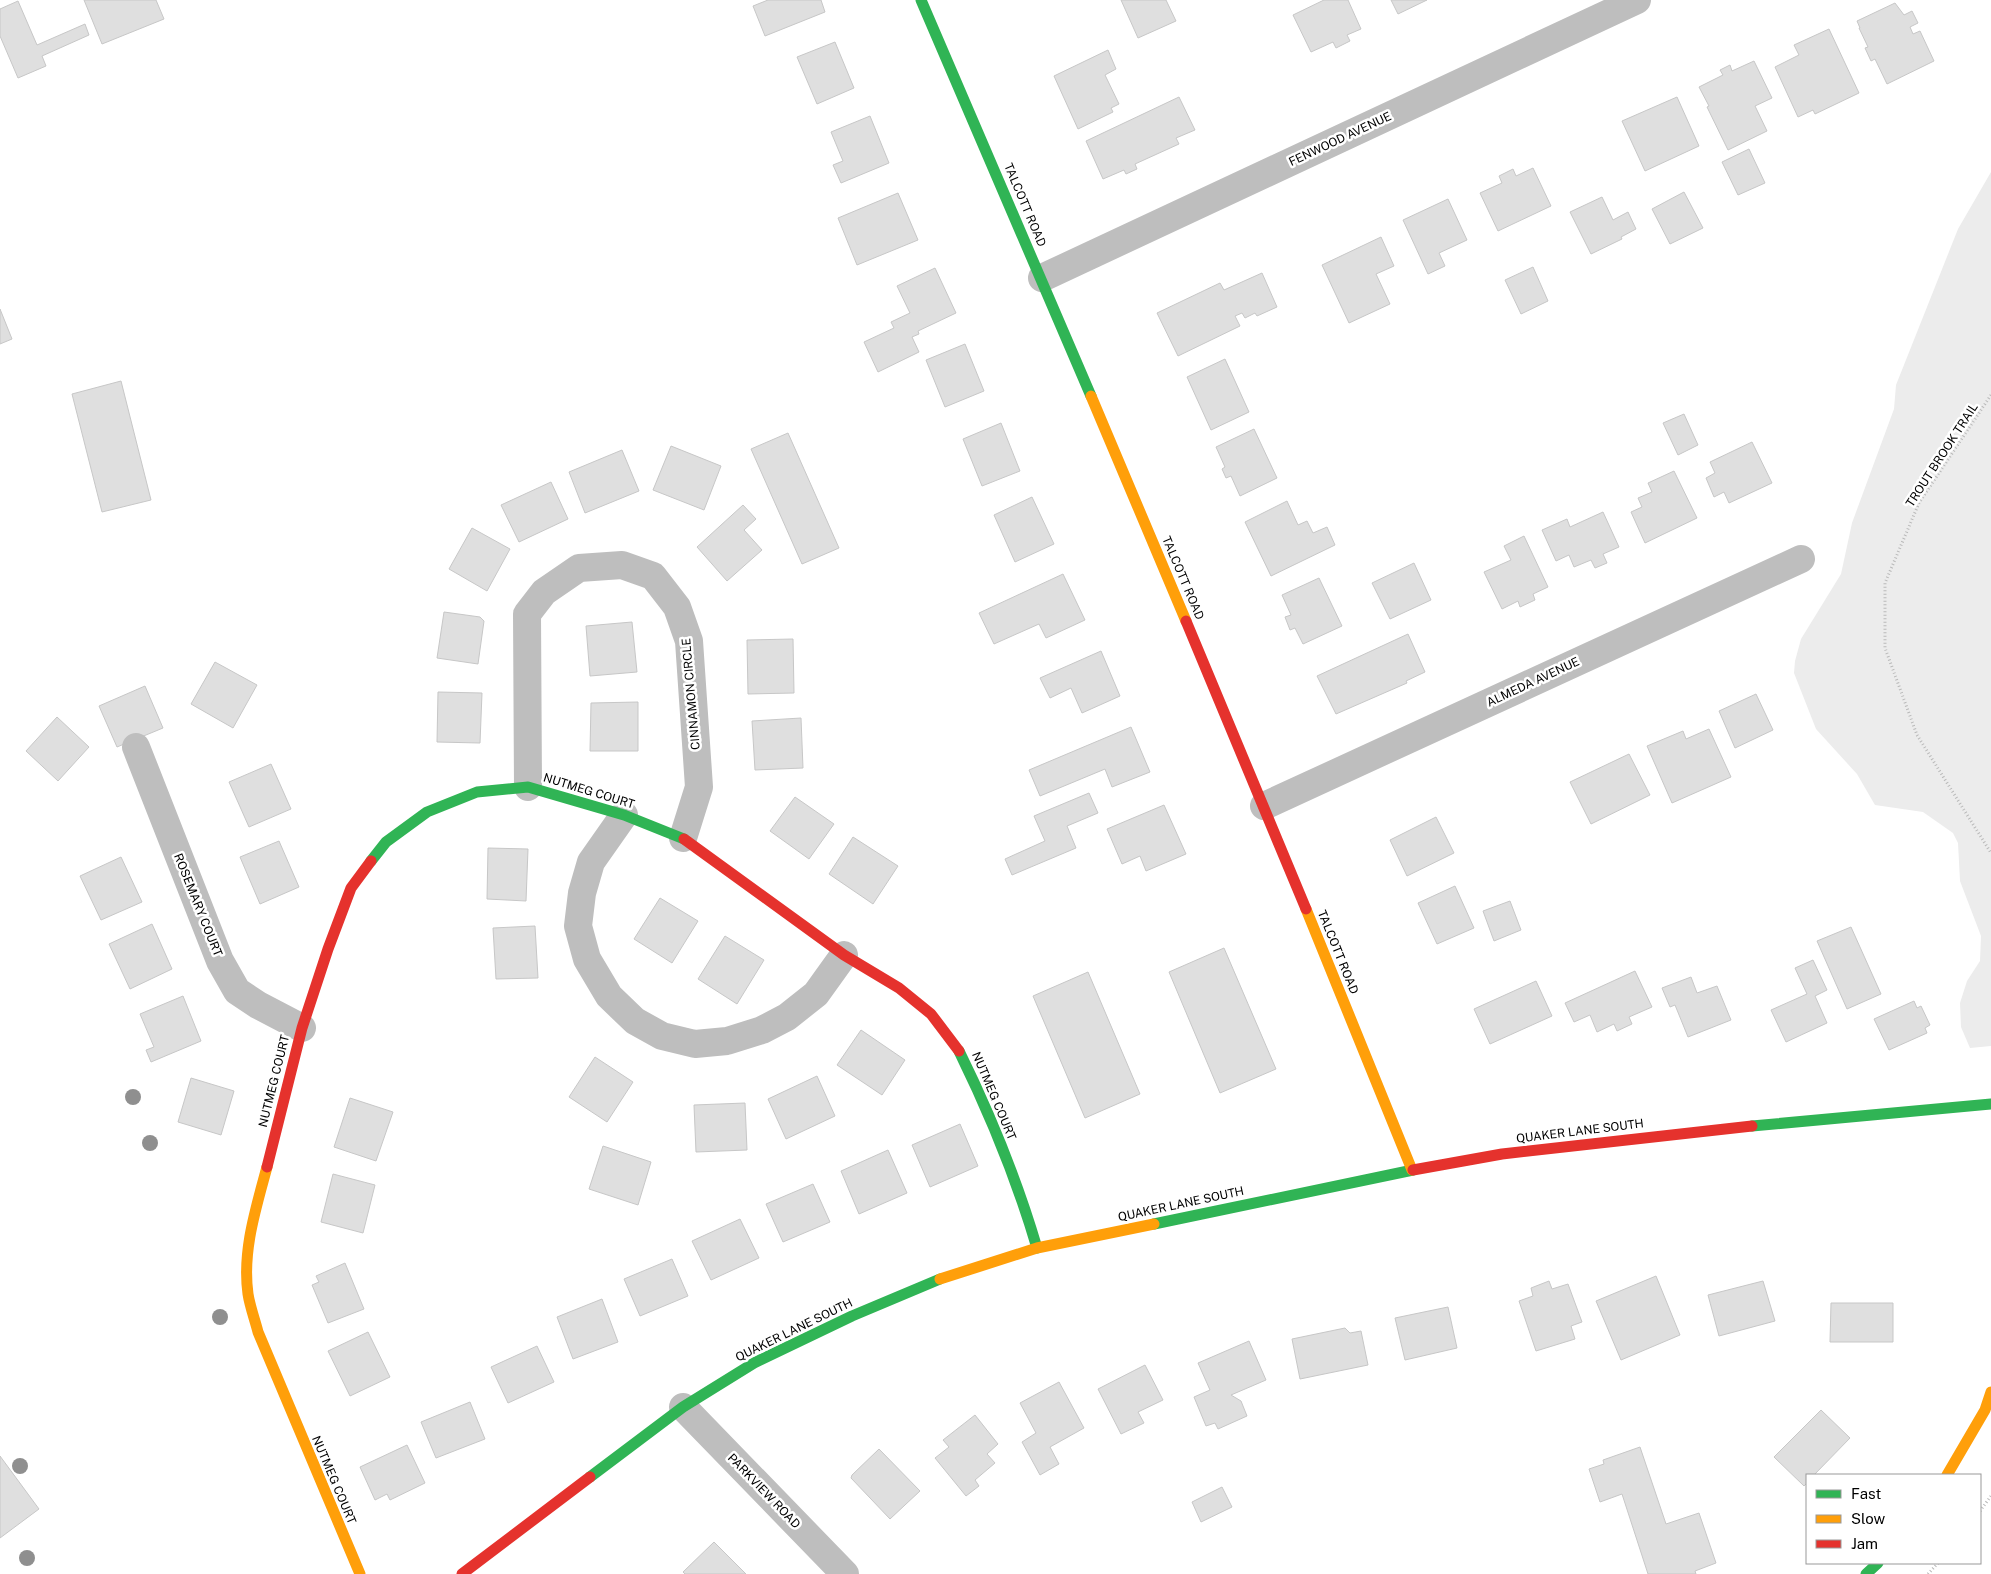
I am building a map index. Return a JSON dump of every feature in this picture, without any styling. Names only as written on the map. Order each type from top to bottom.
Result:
[{"type":"street","name":"TALCOTT ROAD","points":[[922,0],[1042,278],[1264,806],[1412,1170]]},
{"type":"street","name":"FENWOOD AVENUE","points":[[1042,278],[1637,0]]},
{"type":"street","name":"ALMEDA AVENUE","points":[[1264,806],[1802,558]]},
{"type":"street","name":"CINNAMON CIRCLE","points":[[528,787],[527,614],[544,592],[579,568],[622,565],[653,576],[677,607],[689,642],[699,787],[683,838]]},
{"type":"street","name":"ROSEMARY COURT","points":[[136,747],[220,961],[237,992],[302,1028]]},
{"type":"street","name":"NUTMEG COURT","points":[[360,1574],[258,1332],[248,1294],[249,1238],[302,1028],[328,949],[351,888],[386,842],[428,812],[477,792],[528,787],[624,814],[683,838],[844,955],[899,988],[931,1014],[958,1049],[979,1091],[1024,1204],[1037,1248]]},
{"type":"street","points":[[624,814],[591,862],[582,893],[578,926],[587,959],[610,996],[635,1021],[662,1036],[695,1044],[727,1040],[762,1030],[787,1017],[816,994],[844,955]]},
{"type":"street","name":"QUAKER LANE SOUTH","points":[[462,1574],[683,1407],[754,1363],[852,1316],[932,1282],[1037,1248],[1412,1170],[1502,1154],[1720,1129],[1991,1104]]},
{"type":"street","points":[[1948,1474],[1985,1410],[1991,1392]]},
{"type":"street","name":"PARKVIEW ROAD","points":[[683,1407],[845,1574]]},
{"type":"street","points":[[1866,1574],[1877,1564]]},
{"type":"path","name":"TROUT BROOK TRAIL","points":[[1991,395],[1919,503],[1884,583],[1886,648],[1917,735],[1991,853]]},
{"type":"path","points":[[1981,1511],[1991,1496]]},
{"type":"path","points":[[1928,1574],[1937,1564]]},
{"type":"shaded area","points":[[1991,172],[1991,1046],[1970,1048],[1961,1027],[1960,1003],[1967,981],[1980,961],[1981,936],[1960,881],[1958,843],[1953,833],[1923,812],[1875,805],[1857,774],[1816,729],[1794,673],[1801,639],[1841,574],[1852,523],[1894,409],[1896,385],[1958,229]]},
{"type":"building","points":[[84,0],[156,0],[164,19],[102,44]]},
{"type":"building","points":[[768,0],[821,0],[825,12],[765,36],[753,6]]},
{"type":"building","points":[[1121,0],[1166,0],[1176,21],[1138,38]]},
{"type":"building","points":[[1324,0],[1348,0],[1361,29],[1347,35],[1350,41],[1336,48],[1333,42],[1311,52],[1293,15]]},
{"type":"building","points":[[1391,0],[1427,0],[1398,14]]},
{"type":"building","points":[[18,1],[37,45],[85,24],[89,35],[42,56],[46,66],[18,78],[0,36],[0,9]]},
{"type":"building","points":[[1895,3],[1904,15],[1912,11],[1918,23],[1910,27],[1913,34],[1920,31],[1934,61],[1887,84],[1875,59],[1871,61],[1865,48],[1868,47],[1857,21]]},
{"type":"building","points":[[1829,29],[1859,93],[1815,114],[1813,110],[1798,117],[1775,67],[1799,55],[1794,45]]},
{"type":"building","points":[[835,42],[854,88],[817,104],[797,57]]},
{"type":"building","points":[[1108,50],[1116,69],[1105,75],[1119,104],[1111,108],[1113,112],[1078,129],[1054,76]]},
{"type":"building","points":[[1754,61],[1772,98],[1755,106],[1767,131],[1728,150],[1699,87],[1723,75],[1720,70],[1730,65],[1732,71]]},
{"type":"building","points":[[1179,97],[1195,130],[1176,138],[1179,144],[1135,164],[1137,169],[1126,174],[1124,170],[1103,179],[1086,141]]},
{"type":"building","points":[[1677,97],[1699,146],[1645,171],[1622,121]]},
{"type":"building","points":[[870,116],[889,163],[841,183],[833,165],[843,161],[831,132]]},
{"type":"building","points":[[1749,149],[1765,183],[1738,195],[1722,162]]},
{"type":"building","points":[[1533,168],[1551,206],[1498,231],[1480,193],[1502,183],[1499,176],[1513,169],[1516,176]]},
{"type":"building","points":[[1684,192],[1703,228],[1670,244],[1652,209]]},
{"type":"building","points":[[898,193],[918,240],[857,265],[838,218]]},
{"type":"building","points":[[1602,197],[1613,220],[1628,212],[1636,229],[1621,237],[1622,239],[1591,254],[1570,212]]},
{"type":"building","points":[[1448,199],[1467,240],[1439,253],[1445,266],[1428,274],[1403,220]]},
{"type":"building","points":[[1381,237],[1394,266],[1376,274],[1390,304],[1349,323],[1322,265]]},
{"type":"building","points":[[1533,267],[1548,301],[1521,314],[1505,280]]},
{"type":"building","points":[[935,268],[956,313],[918,331],[919,334],[912,337],[919,352],[878,372],[864,342],[894,328],[891,322],[910,313],[897,286]]},
{"type":"building","points":[[1262,273],[1277,307],[1257,316],[1255,313],[1245,318],[1242,313],[1235,316],[1240,326],[1178,356],[1157,313],[1220,283],[1224,290]]},
{"type":"building","points":[[0,309],[12,339],[0,344]]},
{"type":"building","points":[[965,344],[984,391],[945,407],[926,360]]},
{"type":"building","points":[[1225,359],[1249,412],[1211,430],[1187,377]]},
{"type":"building","points":[[121,381],[151,500],[102,512],[72,394]]},
{"type":"building","points":[[1684,414],[1698,445],[1678,455],[1663,423]]},
{"type":"building","points":[[1001,423],[1020,471],[982,486],[963,439]]},
{"type":"building","points":[[1254,429],[1277,478],[1240,496],[1231,476],[1226,478],[1222,469],[1225,467],[1216,447]]},
{"type":"building","points":[[788,433],[839,548],[802,564],[751,449]]},
{"type":"building","points":[[1752,442],[1772,483],[1729,503],[1724,492],[1714,497],[1706,478],[1715,473],[1710,462]]},
{"type":"building","points":[[671,446],[721,466],[704,510],[653,490]]},
{"type":"building","points":[[622,450],[639,491],[585,513],[569,472]]},
{"type":"building","points":[[1674,471],[1697,518],[1645,543],[1631,512],[1642,507],[1638,498],[1652,492],[1648,483]]},
{"type":"building","points":[[551,482],[568,519],[519,542],[501,505]]},
{"type":"building","points":[[1032,497],[1054,544],[1015,562],[994,515]]},
{"type":"building","points":[[1287,501],[1298,525],[1307,521],[1313,533],[1327,527],[1335,545],[1271,576],[1245,522]]},
{"type":"building","points":[[743,505],[756,519],[744,530],[762,550],[727,581],[697,547]]},
{"type":"building","points":[[1603,512],[1619,547],[1603,554],[1607,563],[1595,568],[1591,560],[1574,567],[1569,555],[1556,561],[1542,530],[1567,519],[1570,527]]},
{"type":"building","points":[[472,528],[510,549],[487,591],[449,569]]},
{"type":"building","points":[[1524,536],[1548,587],[1533,594],[1535,600],[1520,607],[1518,601],[1502,609],[1484,572],[1511,560],[1504,546]]},
{"type":"building","points":[[1414,563],[1431,600],[1390,619],[1372,583]]},
{"type":"building","points":[[1063,574],[1085,620],[1046,638],[1039,624],[994,644],[979,613]]},
{"type":"building","points":[[1319,578],[1342,626],[1303,644],[1295,628],[1290,630],[1285,617],[1291,615],[1282,595]]},
{"type":"building","points":[[444,612],[480,617],[484,621],[478,664],[437,658]]},
{"type":"building","points":[[632,622],[637,672],[590,676],[586,626]]},
{"type":"building","points":[[1408,634],[1425,672],[1406,681],[1407,683],[1336,714],[1317,676]]},
{"type":"building","points":[[793,639],[794,693],[748,694],[747,640]]},
{"type":"building","points":[[1101,651],[1120,696],[1082,713],[1071,688],[1050,698],[1040,678]]},
{"type":"building","points":[[215,662],[257,685],[233,728],[191,704]]},
{"type":"building","points":[[145,686],[163,728],[117,747],[99,706]]},
{"type":"building","points":[[438,692],[482,693],[480,743],[437,742]]},
{"type":"building","points":[[1756,694],[1773,730],[1735,748],[1719,711]]},
{"type":"building","points":[[638,702],[638,751],[590,751],[591,703]]},
{"type":"building","points":[[57,717],[89,747],[58,781],[26,751]]},
{"type":"building","points":[[801,718],[803,768],[755,770],[752,721]]},
{"type":"building","points":[[1131,727],[1150,772],[1112,787],[1105,769],[1040,796],[1029,770]]},
{"type":"building","points":[[1709,729],[1731,777],[1672,803],[1647,746],[1683,731],[1686,739]]},
{"type":"building","points":[[1629,754],[1650,795],[1591,824],[1570,782]]},
{"type":"building","points":[[271,764],[291,809],[249,827],[229,782]]},
{"type":"building","points":[[1089,793],[1098,813],[1067,826],[1076,848],[1012,875],[1005,859],[1045,841],[1034,816]]},
{"type":"building","points":[[795,797],[834,824],[809,859],[770,831]]},
{"type":"building","points":[[1164,805],[1186,854],[1146,871],[1140,856],[1122,864],[1107,829]]},
{"type":"building","points":[[1436,817],[1454,853],[1407,876],[1390,840]]},
{"type":"building","points":[[853,837],[898,866],[873,904],[829,874]]},
{"type":"building","points":[[279,841],[299,887],[260,904],[240,857]]},
{"type":"building","points":[[488,848],[528,849],[526,901],[487,899]]},
{"type":"building","points":[[121,857],[142,902],[101,920],[80,876]]},
{"type":"building","points":[[1455,886],[1474,928],[1437,944],[1418,903]]},
{"type":"building","points":[[660,898],[698,921],[672,963],[634,939]]},
{"type":"building","points":[[1510,901],[1521,930],[1494,941],[1483,911]]},
{"type":"building","points":[[152,924],[172,969],[130,989],[109,944]]},
{"type":"building","points":[[535,926],[538,978],[496,979],[493,928]]},
{"type":"building","points":[[1851,927],[1881,994],[1847,1009],[1817,941]]},
{"type":"building","points":[[725,936],[764,960],[737,1004],[698,979]]},
{"type":"building","points":[[1224,948],[1276,1069],[1220,1093],[1169,972]]},
{"type":"building","points":[[1813,960],[1827,990],[1815,996],[1827,1023],[1786,1042],[1771,1010],[1807,994],[1795,968]]},
{"type":"building","points":[[1635,971],[1652,1007],[1629,1017],[1632,1024],[1617,1031],[1614,1024],[1597,1032],[1590,1015],[1574,1022],[1565,1003]]},
{"type":"building","points":[[1088,972],[1140,1094],[1085,1118],[1033,996]]},
{"type":"building","points":[[1691,977],[1697,993],[1717,986],[1731,1020],[1688,1037],[1675,1005],[1670,1007],[1662,988]]},
{"type":"building","points":[[1536,981],[1552,1016],[1490,1044],[1474,1009]]},
{"type":"building","points":[[183,996],[201,1041],[151,1062],[146,1050],[154,1047],[140,1014]]},
{"type":"building","points":[[1914,1001],[1917,1008],[1921,1006],[1930,1025],[1925,1028],[1927,1033],[1889,1050],[1874,1019]]},
{"type":"building","points":[[861,1030],[905,1060],[882,1095],[837,1065]]},
{"type":"building","points":[[595,1057],[633,1082],[607,1122],[569,1097]]},
{"type":"building","points":[[817,1076],[835,1116],[786,1139],[768,1099]]},
{"type":"building","points":[[191,1078],[234,1091],[221,1135],[178,1122]]},
{"type":"building","points":[[350,1098],[393,1112],[376,1161],[334,1147]]},
{"type":"building","points":[[745,1103],[747,1150],[696,1152],[694,1105]]},
{"type":"building","points":[[960,1124],[978,1166],[930,1187],[912,1145]]},
{"type":"building","points":[[603,1146],[651,1162],[638,1205],[589,1189]]},
{"type":"building","points":[[888,1150],[907,1193],[859,1214],[841,1171]]},
{"type":"building","points":[[333,1174],[375,1185],[363,1233],[321,1222]]},
{"type":"building","points":[[813,1184],[830,1222],[783,1242],[766,1204]]},
{"type":"building","points":[[740,1219],[759,1258],[711,1280],[692,1241]]},
{"type":"building","points":[[672,1259],[688,1296],[640,1316],[624,1279]]},
{"type":"building","points":[[345,1263],[364,1309],[328,1323],[312,1285],[319,1282],[316,1276]]},
{"type":"building","points":[[1656,1276],[1680,1335],[1621,1360],[1596,1301]]},
{"type":"building","points":[[1549,1281],[1552,1289],[1568,1284],[1582,1322],[1571,1326],[1575,1339],[1536,1351],[1519,1301],[1533,1296],[1531,1288]]},
{"type":"building","points":[[1763,1281],[1775,1321],[1719,1336],[1708,1295]]},
{"type":"building","points":[[602,1299],[618,1342],[573,1359],[557,1317]]},
{"type":"building","points":[[1831,1303],[1893,1303],[1893,1342],[1830,1342]]},
{"type":"building","points":[[1448,1307],[1457,1348],[1405,1360],[1395,1318]]},
{"type":"building","points":[[1345,1328],[1350,1333],[1361,1331],[1368,1365],[1300,1379],[1292,1339]]},
{"type":"building","points":[[368,1332],[390,1377],[350,1396],[328,1351]]},
{"type":"building","points":[[1249,1341],[1266,1380],[1231,1395],[1241,1401],[1247,1416],[1218,1429],[1215,1423],[1206,1426],[1194,1397],[1210,1390],[1198,1363]]},
{"type":"building","points":[[537,1346],[554,1382],[508,1403],[491,1367]]},
{"type":"building","points":[[1145,1365],[1163,1400],[1138,1412],[1144,1423],[1121,1434],[1098,1389]]},
{"type":"building","points":[[1059,1382],[1084,1428],[1050,1447],[1059,1464],[1040,1475],[1022,1442],[1036,1433],[1020,1403]]},
{"type":"building","points":[[470,1402],[485,1439],[436,1458],[421,1422]]},
{"type":"building","points":[[1821,1410],[1850,1438],[1815,1474],[1806,1474],[1806,1484],[1804,1486],[1774,1457]]},
{"type":"building","points":[[975,1415],[998,1444],[987,1454],[995,1463],[975,1480],[979,1486],[966,1496],[935,1458],[949,1447],[943,1440]]},
{"type":"building","points":[[407,1445],[425,1483],[390,1500],[387,1494],[375,1500],[360,1467]]},
{"type":"building","points":[[1640,1447],[1666,1524],[1699,1513],[1716,1563],[1695,1571],[1696,1574],[1648,1574],[1622,1494],[1600,1502],[1589,1469],[1604,1464],[1603,1460]]},
{"type":"building","points":[[879,1449],[920,1491],[890,1519],[851,1478]]},
{"type":"building","points":[[0,1456],[39,1509],[0,1538]]},
{"type":"building","points":[[1222,1487],[1232,1507],[1201,1522],[1192,1502]]},
{"type":"building","points":[[714,1542],[746,1574],[685,1574],[683,1572]]},
{"type":"traffic: fast","points":[[921,0],[1091,396]]},
{"type":"traffic: fast","points":[[371,861],[386,842],[427,812],[477,792],[528,787],[624,815],[684,839]]},
{"type":"traffic: fast","points":[[959,1051],[1002,1148],[1021,1197],[1037,1248]]},
{"type":"traffic: fast","points":[[1752,1126],[1991,1104]]},
{"type":"traffic: fast","points":[[1154,1224],[1413,1170]]},
{"type":"traffic: fast","points":[[590,1477],[683,1407],[754,1363],[852,1316],[940,1279]]},
{"type":"traffic: fast","points":[[1866,1574],[1877,1564]]},
{"type":"traffic: slow","points":[[1091,396],[1186,621]]},
{"type":"traffic: slow","points":[[1306,909],[1412,1170]]},
{"type":"traffic: slow","points":[[267,1167],[248,1246],[247,1278],[250,1304],[258,1332],[360,1574]]},
{"type":"traffic: slow","points":[[940,1279],[1037,1248],[1154,1224]]},
{"type":"traffic: slow","points":[[1948,1474],[1985,1410],[1991,1392]]},
{"type":"traffic: jam","points":[[1186,621],[1306,909]]},
{"type":"traffic: jam","points":[[684,839],[844,955],[899,988],[931,1014],[959,1051]]},
{"type":"traffic: jam","points":[[267,1167],[302,1028],[328,949],[351,888],[371,861]]},
{"type":"traffic: jam","points":[[1413,1170],[1502,1154],[1752,1126]]},
{"type":"traffic: jam","points":[[462,1574],[590,1477]]}]
